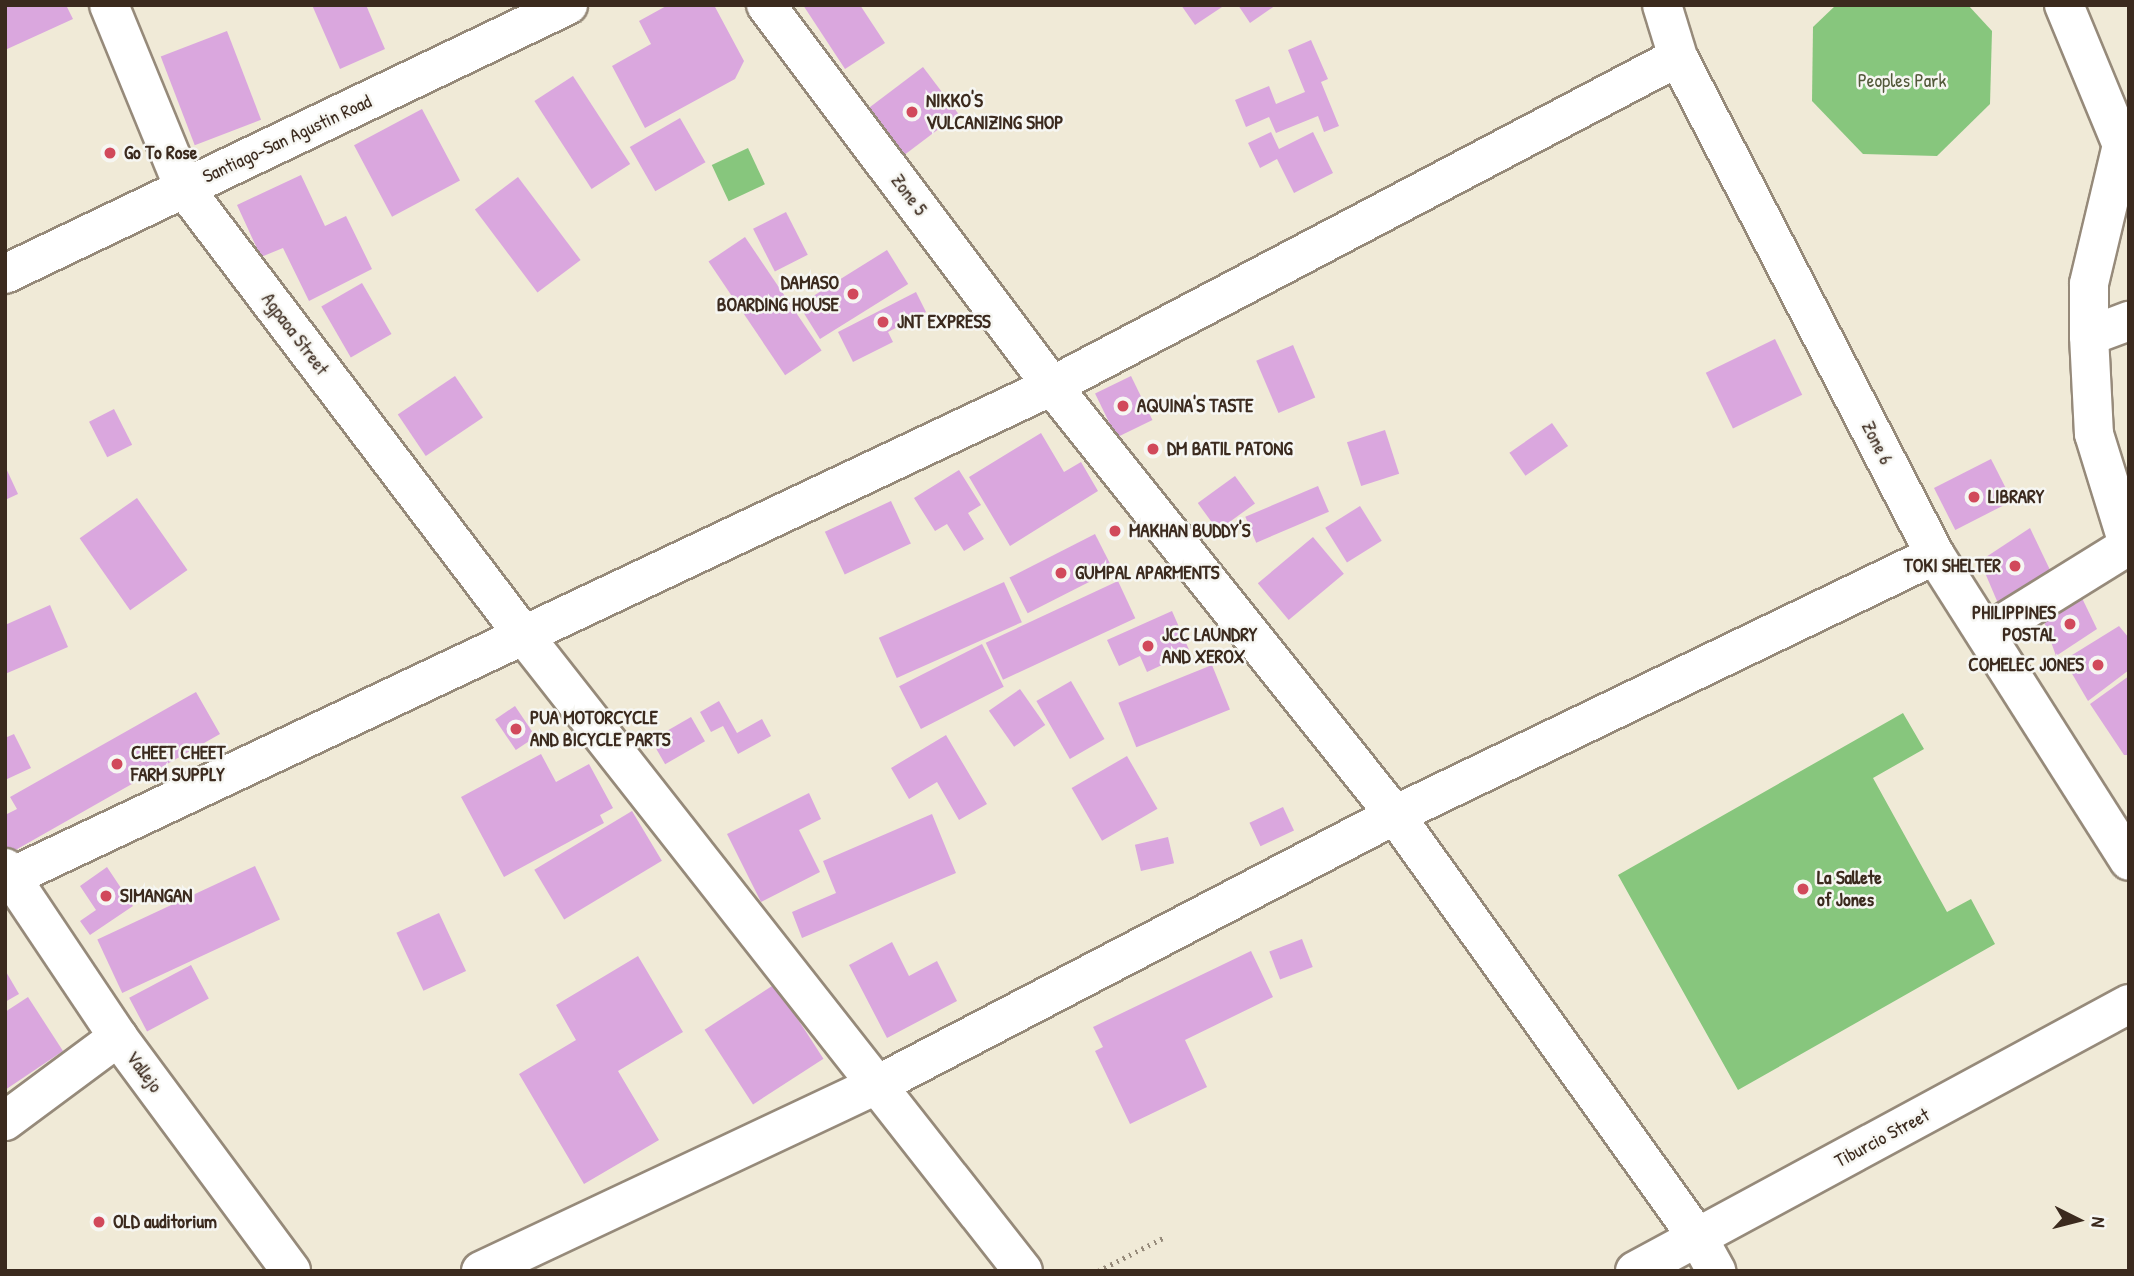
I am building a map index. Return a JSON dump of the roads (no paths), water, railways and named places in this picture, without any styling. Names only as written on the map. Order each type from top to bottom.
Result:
[{"type":"street","name":"Agpaoa Street","points":[[109,5],[184,188],[524,637],[879,1084],[1023,1271]]},
{"type":"street","name":"Santiago-San Agustin Road","points":[[5,275],[568,5]]},
{"type":"street","name":"Zone 5","points":[[766,5],[1052,386],[1395,815],[1698,1238],[1716,1271]]},
{"type":"street","name":"Zone 6","points":[[1662,5],[1678,57],[1936,555],[2129,861]]},
{"type":"street","points":[[1986,634],[2128,547],[2094,434],[2089,336],[2089,284],[2113,246],[2125,147],[2064,5]]},
{"type":"street","points":[[7,874],[524,637],[1052,386],[1678,57]]},
{"type":"street","points":[[2089,336],[2129,321]]},
{"type":"street","points":[[481,1271],[879,1084],[1395,815],[1936,555]]},
{"type":"street","name":"Vallejo","points":[[7,874],[118,1037],[291,1271]]},
{"type":"street","name":"Tiburcio Street","points":[[1635,1271],[2129,1004]]},
{"type":"street","points":[[5,1121],[118,1037]]},
{"type":"place","name":"NIKKO'S VULCANIZING SHOP","points":[[912,112]]},
{"type":"place","name":"Go To Rose","points":[[110,153]]},
{"type":"place","name":"DAMASO BOARDING HOUSE","points":[[853,294]]},
{"type":"place","name":"JNT EXPRESS","points":[[883,322]]},
{"type":"place","name":"AQUINA'S TASTE","points":[[1123,406]]},
{"type":"place","name":"DM BATIL PATONG","points":[[1153,449]]},
{"type":"place","name":"LIBRARY","points":[[1974,497]]},
{"type":"place","name":"MAKHAN BUDDY'S","points":[[1115,531]]},
{"type":"place","name":"TOKI SHELTER","points":[[2015,566]]},
{"type":"place","name":"GUMPAL APARMENTS","points":[[1061,573]]},
{"type":"place","name":"PHILIPPINES POSTAL","points":[[2070,624]]},
{"type":"place","name":"JCC LAUNDRY AND XEROX","points":[[1148,646]]},
{"type":"place","name":"COMELEC JONES","points":[[2098,665]]},
{"type":"place","name":"PUA MOTORCYCLE AND BICYCLE PARTS","points":[[516,729]]},
{"type":"place","name":"CHEET CHEET FARM SUPPLY","points":[[117,764]]},
{"type":"place","name":"La Sallete of Jones","points":[[1803,889]]},
{"type":"place","name":"SIMANGAN","points":[[106,896]]},
{"type":"place","name":"OLD auditorium","points":[[99,1222]]},
{"type":"park label","name":"Peoples Park","points":[[1902,81]]}]
